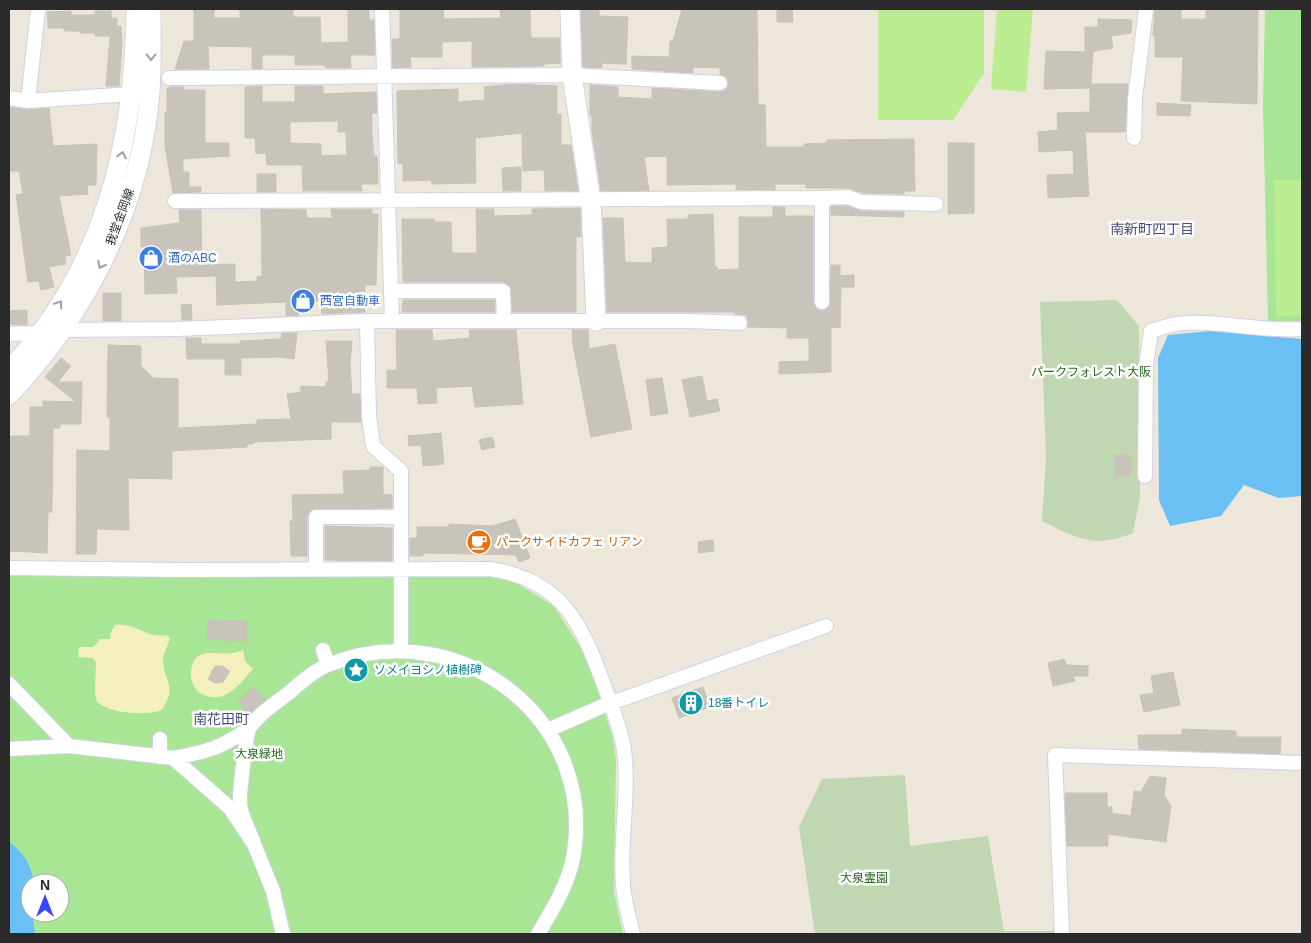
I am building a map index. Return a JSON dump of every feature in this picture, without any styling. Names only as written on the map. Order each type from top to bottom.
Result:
[{"type":"main road","name":"我堂金岡線","points":[[9,370],[39,333],[71,284],[90,249],[106,210],[118,172],[132,94],[136,9]]},
{"type":"main road","name":"我堂金岡線","points":[[9,395],[26,377],[87,293],[106,257],[123,215],[144,137],[150,93],[151,9]]},
{"type":"main road","points":[[570,9],[572,75],[591,201],[596,321]]},
{"type":"street","points":[[28,102],[38,9]]},
{"type":"street","points":[[382,9],[392,321]]},
{"type":"street","points":[[1134,138],[1135,98],[1147,21],[1146,9]]},
{"type":"street","points":[[169,78],[572,75],[720,83]]},
{"type":"street","points":[[9,98],[28,102],[132,94]]},
{"type":"street","points":[[175,201],[388,199],[591,201],[848,197],[860,202],[936,204]]},
{"type":"street","points":[[822,198],[822,302]]},
{"type":"street","points":[[391,290],[503,291],[504,321]]},
{"type":"street","points":[[367,321],[369,416],[373,446],[401,471],[401,650]]},
{"type":"street","points":[[61,330],[177,329],[367,321],[689,321],[740,323]]},
{"type":"street","points":[[1145,476],[1146,366],[1151,331],[1183,322],[1219,323],[1282,331],[1302,330]]},
{"type":"street","points":[[9,334],[39,333]]},
{"type":"street","points":[[316,568],[316,517],[401,517]]},
{"type":"street","points":[[9,568],[183,570],[316,568],[490,569],[508,572],[540,584],[562,603],[581,630],[620,729],[624,750],[624,893],[633,934]]},
{"type":"street","points":[[548,730],[610,704],[826,626]]},
{"type":"street","points":[[323,650],[328,665]]},
{"type":"street","points":[[9,749],[69,746],[166,758],[213,750],[249,728],[280,699],[328,665],[379,651],[401,650],[449,657],[478,669],[503,684],[537,715],[548,730],[567,771],[576,825],[572,864],[557,901],[538,934]]},
{"type":"street","points":[[9,684],[69,746]]},
{"type":"street","points":[[249,728],[240,805],[273,891],[283,934]]},
{"type":"street","points":[[160,739],[166,758],[230,808],[254,844]]},
{"type":"street","points":[[1062,934],[1056,755],[1302,763]]},
{"type":"green space","points":[[878,9],[984,9],[984,73],[953,120],[878,120]]},
{"type":"green space","points":[[997,9],[1033,9],[1026,92],[991,89]]},
{"type":"green space","points":[[1265,9],[1302,9],[1302,321],[1268,321],[1263,106]]},
{"type":"green space","points":[[1274,180],[1302,180],[1302,315],[1276,316]]},
{"type":"green space","name":"パークフォレスト大阪","points":[[1117,300],[1139,326],[1140,497],[1133,533],[1120,538],[1097,541],[1065,532],[1042,521],[1046,458],[1040,302]]},
{"type":"green space","name":"大泉緑地","points":[[9,573],[498,577],[520,585],[554,606],[582,650],[597,688],[613,739],[616,759],[614,892],[623,934],[9,934]]},
{"type":"green space","name":"大泉霊園","points":[[905,775],[910,846],[988,836],[1004,931],[1061,931],[1062,934],[815,934],[799,827],[822,779]]},
{"type":"sand","points":[[115,625],[129,626],[153,635],[166,635],[170,638],[163,661],[170,689],[167,702],[162,710],[146,713],[129,713],[112,709],[97,702],[95,692],[96,662],[93,658],[78,657],[79,647],[93,647],[100,639],[110,639]]},
{"type":"sand","points":[[243,650],[245,661],[253,669],[235,688],[229,693],[215,697],[198,692],[191,677],[191,670],[195,659],[206,653],[236,653]]},
{"type":"water","points":[[1210,331],[1302,339],[1302,496],[1279,498],[1244,485],[1221,516],[1170,526],[1159,500],[1158,358],[1168,335]]},
{"type":"water","points":[[9,842],[23,854],[32,873],[20,873],[20,923],[33,923],[35,934],[9,934]]},
{"type":"building","points":[[194,9],[214,9],[214,18],[240,18],[240,9],[293,9],[293,17],[320,17],[321,43],[348,42],[348,9],[369,9],[369,20],[374,20],[375,55],[350,55],[351,68],[326,68],[325,65],[295,65],[295,55],[262,55],[262,69],[252,69],[252,47],[208,46],[209,69],[175,69],[184,41],[194,41]]},
{"type":"building","points":[[400,9],[443,9],[444,19],[501,18],[500,9],[530,9],[531,38],[560,38],[560,63],[544,64],[544,66],[472,67],[472,41],[442,42],[442,57],[410,57],[411,67],[393,68],[392,39],[400,39]]},
{"type":"building","points":[[581,9],[599,9],[599,16],[628,17],[626,64],[602,63],[602,68],[583,67]]},
{"type":"building","points":[[682,9],[757,9],[758,105],[765,105],[766,147],[804,147],[804,144],[827,143],[827,140],[914,139],[915,191],[904,191],[904,194],[863,193],[848,188],[806,188],[806,184],[775,184],[775,190],[736,190],[736,184],[667,185],[667,156],[644,157],[649,191],[601,191],[592,131],[592,116],[590,116],[590,85],[618,87],[618,97],[652,99],[652,88],[720,92],[728,87],[728,80],[720,74],[720,68],[693,67],[693,73],[632,69],[632,56],[669,57],[670,41],[673,41]]},
{"type":"building","points":[[777,9],[792,9],[793,22],[777,22]]},
{"type":"building","points":[[1155,9],[1181,9],[1181,19],[1206,19],[1206,9],[1258,9],[1257,104],[1181,101],[1183,57],[1155,57],[1155,36],[1153,36]]},
{"type":"building","points":[[71,11],[71,15],[95,15],[95,11],[111,11],[111,18],[117,18],[117,26],[121,26],[122,43],[119,86],[106,86],[110,36],[95,36],[95,33],[80,33],[80,31],[64,31],[64,28],[48,28],[47,12]]},
{"type":"building","points":[[1098,19],[1132,20],[1131,33],[1111,36],[1113,48],[1090,52],[1093,52],[1091,84],[1128,84],[1125,132],[1085,132],[1089,196],[1048,198],[1047,175],[1074,174],[1073,150],[1039,152],[1038,132],[1058,130],[1057,113],[1090,112],[1090,88],[1044,89],[1046,51],[1085,52],[1085,27],[1098,27]]},
{"type":"building","points":[[515,84],[557,86],[557,114],[561,114],[561,145],[571,145],[578,191],[545,191],[544,170],[523,171],[522,133],[475,138],[476,183],[432,184],[431,180],[403,181],[403,163],[398,164],[397,91],[458,89],[458,102],[485,100],[484,87]]},
{"type":"building","points":[[262,86],[262,102],[295,102],[295,86],[323,86],[323,94],[376,92],[377,113],[372,113],[372,135],[374,156],[377,156],[378,184],[361,184],[362,191],[303,191],[302,165],[267,165],[266,153],[256,154],[255,138],[245,138],[245,87]],"holes":[[[338,121],[338,132],[346,132],[347,155],[321,156],[321,144],[290,143],[290,122]]]},
{"type":"building","points":[[170,87],[184,87],[184,90],[205,90],[205,143],[229,143],[229,156],[183,159],[183,172],[189,172],[189,187],[201,187],[201,192],[173,193],[165,147],[165,112],[167,112],[167,89]]},
{"type":"building","points":[[1157,103],[1191,105],[1190,116],[1157,115]]},
{"type":"building","points":[[9,107],[28,110],[49,108],[53,146],[97,144],[96,185],[87,185],[88,194],[59,196],[71,255],[65,256],[66,264],[49,267],[54,287],[41,290],[39,281],[28,282],[16,195],[23,194],[19,171],[9,171]]},
{"type":"building","points":[[948,143],[974,143],[974,213],[948,214]]},
{"type":"building","points":[[521,167],[521,191],[503,191],[502,168]]},
{"type":"building","points":[[257,174],[276,174],[276,192],[257,192]]},
{"type":"building","points":[[831,206],[847,206],[861,211],[904,212],[904,217],[831,215]]},
{"type":"building","points":[[773,207],[785,207],[785,216],[813,216],[813,302],[817,309],[822,311],[830,306],[831,265],[840,265],[840,276],[854,275],[854,287],[841,287],[840,328],[831,327],[831,372],[779,374],[779,362],[809,361],[809,338],[787,338],[787,328],[748,327],[747,315],[735,314],[735,312],[607,312],[603,218],[623,218],[625,262],[652,263],[652,248],[668,247],[667,219],[688,219],[688,215],[713,214],[715,267],[717,267],[717,270],[739,269],[739,217],[773,217]]},
{"type":"building","points":[[580,208],[581,237],[576,237],[576,312],[512,312],[511,287],[503,282],[403,282],[402,219],[434,219],[434,222],[451,222],[452,253],[477,253],[476,209],[494,209],[494,216],[532,215],[532,209]]},
{"type":"building","points":[[261,209],[306,210],[307,218],[332,218],[331,209],[372,209],[372,214],[378,214],[376,285],[365,285],[365,312],[322,314],[321,301],[299,302],[299,315],[286,316],[286,302],[217,305],[216,276],[176,277],[177,293],[145,294],[144,246],[141,247],[141,228],[180,223],[179,210],[201,210],[202,265],[235,264],[235,282],[257,281],[257,277],[262,276]]},
{"type":"building","points":[[103,293],[121,293],[121,321],[103,321]]},
{"type":"building","points":[[403,300],[495,300],[495,312],[402,312]]},
{"type":"building","points":[[191,304],[192,320],[182,320],[181,305]]},
{"type":"building","points":[[27,310],[27,325],[9,324],[9,311]]},
{"type":"building","points":[[396,330],[432,330],[433,341],[470,338],[469,330],[516,330],[523,404],[475,407],[472,386],[436,388],[437,403],[418,404],[417,388],[387,388],[387,370],[397,370]]},
{"type":"building","points":[[572,330],[588,330],[589,349],[615,344],[632,429],[591,437],[573,345]]},
{"type":"building","points":[[282,333],[297,333],[294,359],[280,357],[241,358],[241,375],[225,375],[225,359],[187,359],[186,338],[201,338],[201,344],[240,344],[240,341],[281,339]]},
{"type":"building","points":[[326,341],[352,341],[350,366],[352,394],[360,394],[361,422],[331,422],[331,439],[254,442],[254,444],[247,444],[247,447],[172,451],[172,479],[128,478],[129,530],[97,529],[96,554],[76,554],[77,450],[110,451],[110,417],[107,417],[108,345],[141,346],[141,366],[153,378],[178,379],[178,428],[257,424],[257,420],[291,419],[287,394],[301,392],[301,386],[326,387],[326,382],[329,382]]},
{"type":"building","points":[[61,358],[71,366],[58,382],[82,382],[81,424],[60,424],[60,428],[53,428],[52,512],[48,512],[47,553],[9,551],[9,436],[30,436],[30,407],[43,407],[43,401],[76,402],[45,377]]},
{"type":"building","points":[[702,376],[707,401],[717,399],[720,411],[690,417],[682,380]]},
{"type":"building","points":[[662,378],[668,413],[651,416],[646,380]]},
{"type":"building","points":[[441,433],[444,464],[423,466],[421,445],[409,446],[408,436]]},
{"type":"building","points":[[492,437],[495,447],[482,450],[479,440]]},
{"type":"building","points":[[1115,455],[1131,455],[1131,476],[1115,476]]},
{"type":"building","points":[[370,467],[383,467],[383,494],[392,495],[392,508],[312,509],[307,517],[307,556],[291,556],[290,521],[293,521],[292,495],[344,494],[343,471],[370,470]]},
{"type":"building","points":[[515,519],[530,558],[519,562],[516,555],[423,553],[423,556],[410,556],[410,538],[417,538],[417,527],[449,527],[449,524],[492,526]]},
{"type":"building","points":[[325,526],[392,528],[392,561],[325,560]]},
{"type":"building","points":[[713,540],[714,551],[699,553],[698,542]]},
{"type":"building","points":[[208,620],[247,621],[246,641],[230,640],[226,642],[224,639],[207,639]]},
{"type":"building","points":[[1064,659],[1067,665],[1088,666],[1088,676],[1073,676],[1075,681],[1053,686],[1048,663]]},
{"type":"building","points":[[215,666],[222,666],[230,671],[223,682],[215,683],[208,679]]},
{"type":"building","points":[[1173,672],[1180,705],[1144,712],[1140,695],[1154,693],[1151,676]]},
{"type":"building","points":[[254,687],[265,700],[248,714],[238,701]]},
{"type":"building","name":"18番トイレ","points":[[703,687],[710,707],[679,718],[672,698]]},
{"type":"building","points":[[1182,729],[1236,731],[1236,737],[1281,737],[1280,754],[1139,749],[1138,735],[1182,735]]},
{"type":"building","points":[[1150,776],[1166,778],[1164,795],[1171,806],[1166,842],[1108,834],[1108,846],[1067,846],[1065,793],[1107,793],[1107,807],[1112,807],[1112,813],[1131,816],[1134,791],[1141,792]]},
{"type":"place","name":"酒のABC","points":[[151,258]]},
{"type":"place","name":"西宮自動車","points":[[303,301]]},
{"type":"place","name":"パークサイドカフェ リアン","points":[[479,542]]},
{"type":"place","name":"ソメイヨシノ植樹碑","points":[[356,670]]},
{"type":"place","name":"18番トイレ","points":[[691,703]]},
{"type":"district","name":"南新町四丁目","points":[[1152,229]]},
{"type":"district","name":"南花田町","points":[[221,719]]}]
